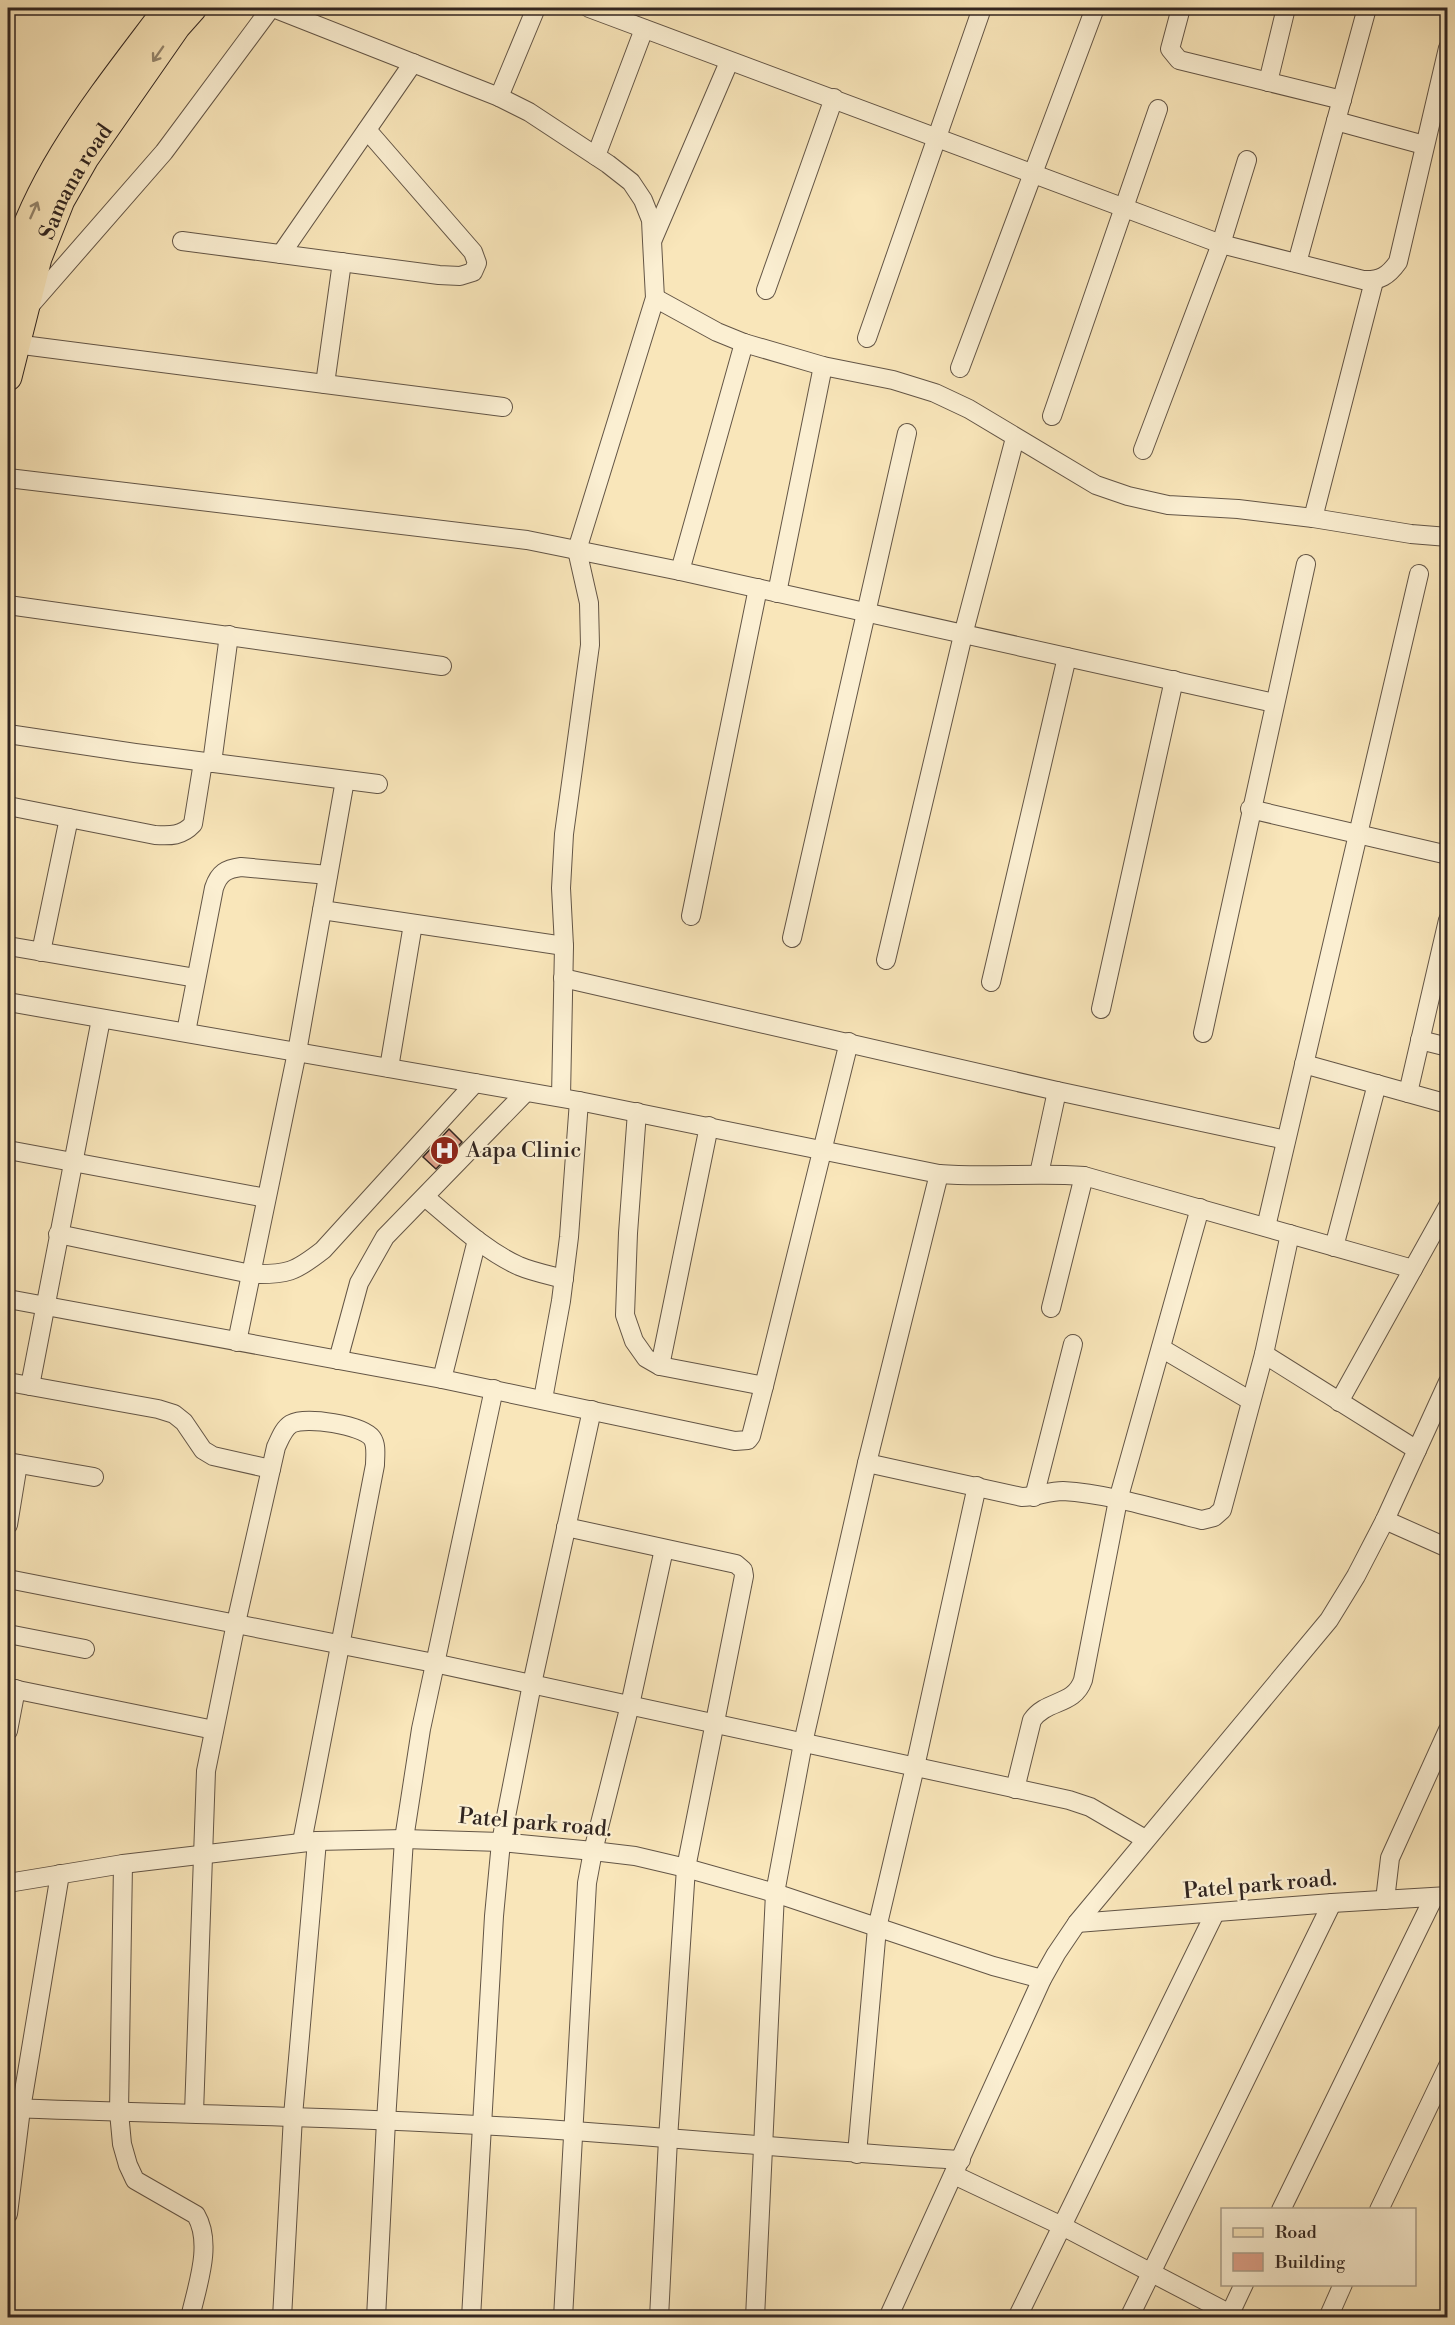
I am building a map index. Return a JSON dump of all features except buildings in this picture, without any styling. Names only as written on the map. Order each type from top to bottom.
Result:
[{"type":"main road","name":"Samana road","points":[[8,285],[27,226],[45,185],[82,127],[168,8]]},
{"type":"main road","name":"Samana road","points":[[8,377],[38,258],[61,200],[92,149],[177,26],[193,8]]},
{"type":"street","points":[[22,315],[164,152],[272,8],[499,97],[529,112],[632,182],[643,200],[651,220],[655,298],[577,550],[589,603],[590,645],[564,834],[561,888],[563,978],[570,1099],[569,1237],[543,1400]]},
{"type":"street","points":[[499,97],[536,8]]},
{"type":"street","points":[[589,8],[1221,244],[1374,281],[1384,277],[1398,262],[1448,48]]},
{"type":"street","points":[[867,338],[982,8]]},
{"type":"street","points":[[960,368],[1095,8]]},
{"type":"street","points":[[1181,8],[1170,49],[1179,60],[1342,100]]},
{"type":"street","points":[[1268,82],[1287,8]]},
{"type":"street","points":[[1297,263],[1367,8]]},
{"type":"street","points":[[596,156],[644,29]]},
{"type":"street","points":[[652,241],[729,62]]},
{"type":"street","points":[[281,254],[413,63]]},
{"type":"street","points":[[766,290],[834,98]]},
{"type":"street","points":[[1052,416],[1158,109]]},
{"type":"street","points":[[1336,122],[1424,145]]},
{"type":"street","points":[[182,241],[460,276],[473,272],[477,264],[473,252],[367,130]]},
{"type":"street","points":[[1143,450],[1221,244],[1247,160]]},
{"type":"street","points":[[326,384],[342,262]]},
{"type":"street","points":[[1313,518],[1374,281]]},
{"type":"street","points":[[655,298],[717,332],[744,343],[823,366],[893,380],[935,393],[969,409],[1096,485],[1128,496],[1168,505],[1238,508],[1411,534],[1448,537]]},
{"type":"street","points":[[680,571],[744,343]]},
{"type":"street","points":[[15,344],[503,407]]},
{"type":"street","points":[[777,593],[823,366]]},
{"type":"street","points":[[792,938],[907,432]]},
{"type":"street","points":[[886,960],[963,635],[1015,438]]},
{"type":"street","points":[[8,478],[527,540],[758,588],[866,614],[1274,703]]},
{"type":"street","points":[[1203,1034],[1250,809],[1306,564]]},
{"type":"street","points":[[1266,1227],[1419,574]]},
{"type":"street","points":[[691,916],[758,588]]},
{"type":"street","points":[[8,605],[442,666]]},
{"type":"street","points":[[8,806],[155,835],[174,836],[186,831],[193,824],[207,762],[229,635]]},
{"type":"street","points":[[991,982],[1067,657]]},
{"type":"street","points":[[1101,1009],[1173,680]]},
{"type":"street","points":[[8,734],[378,784]]},
{"type":"street","points":[[237,1342],[297,1052],[345,780]]},
{"type":"street","points":[[1250,809],[1448,855]]},
{"type":"street","points":[[41,952],[69,818]]},
{"type":"street","points":[[186,1032],[218,876],[228,869],[241,867],[328,875]]},
{"type":"street","points":[[322,910],[564,946]]},
{"type":"street","points":[[1408,1093],[1444,950],[1448,920]]},
{"type":"street","points":[[389,1068],[413,924]]},
{"type":"street","points":[[8,946],[196,978]]},
{"type":"street","points":[[563,978],[1286,1140]]},
{"type":"street","points":[[8,1002],[570,1099],[939,1174],[1084,1176],[1413,1269]]},
{"type":"street","points":[[30,1386],[101,1019]]},
{"type":"street","points":[[1420,1040],[1448,1047]]},
{"type":"street","points":[[8,1299],[494,1389],[742,1441],[752,1436],[849,1042]]},
{"type":"street","points":[[1304,1064],[1448,1104]]},
{"type":"street","points":[[58,1234],[251,1274],[280,1275],[302,1267],[323,1250],[475,1083]]},
{"type":"street","points":[[1334,1247],[1377,1084]]},
{"type":"street","points":[[1039,1174],[1057,1090]]},
{"type":"street","points":[[338,1360],[359,1283],[385,1237],[526,1092]]},
{"type":"street","points":[[637,1112],[628,1233],[625,1315],[634,1341],[646,1358],[660,1366],[764,1386]]},
{"type":"street","points":[[660,1366],[709,1126]]},
{"type":"street","points":[[8,1150],[266,1198]]},
{"type":"street","points":[[755,2318],[775,1893],[803,1743],[867,1463],[939,1174]]},
{"type":"street","points":[[1051,1308],[1084,1176]]},
{"type":"street","points":[[425,1197],[477,1240],[521,1267],[564,1279]]},
{"type":"street","points":[[1339,1402],[1448,1206]]},
{"type":"street","points":[[1015,1789],[1032,1720],[1038,1712],[1074,1696],[1080,1690],[1118,1500],[1200,1208]]},
{"type":"street","points":[[867,1463],[1022,1497],[1034,1497],[1057,1491],[1118,1500],[1202,1520],[1215,1517],[1222,1509],[1264,1354],[1290,1234]]},
{"type":"street","points":[[442,1379],[477,1240]]},
{"type":"street","points":[[1034,1497],[1073,1344]]},
{"type":"street","points":[[1161,1348],[1251,1401]]},
{"type":"street","points":[[1264,1354],[1417,1450]]},
{"type":"street","points":[[8,1382],[158,1409],[174,1414],[184,1422],[203,1450],[213,1456],[271,1469]]},
{"type":"street","points":[[888,2318],[1042,1979],[1056,1954],[1077,1923],[1145,1839],[1329,1620],[1356,1576],[1385,1520],[1448,1382]]},
{"type":"street","points":[[376,2318],[404,1839],[421,1729],[494,1389]]},
{"type":"street","points":[[471,2318],[494,1916],[501,1842],[532,1684],[592,1410]]},
{"type":"street","points":[[194,2113],[207,1771],[236,1623],[276,1447],[283,1432],[292,1424],[315,1422],[351,1427],[366,1432],[374,1440],[375,1465],[339,1644],[309,1841],[282,2318]]},
{"type":"street","points":[[8,1526],[13,1463],[94,1477]]},
{"type":"street","points":[[857,2154],[877,1928],[977,1486]]},
{"type":"street","points":[[1385,1520],[1448,1548]]},
{"type":"street","points":[[566,1527],[736,1564],[743,1570],[743,1585],[686,1868],[659,2318]]},
{"type":"street","points":[[562,2318],[585,1904],[593,1851],[630,1705],[664,1549]]},
{"type":"street","points":[[8,1579],[435,1662],[1015,1789],[1080,1804],[1145,1839]]},
{"type":"street","points":[[8,1634],[85,1649]]},
{"type":"street","points":[[8,1731],[12,1689],[214,1730]]},
{"type":"street","points":[[1385,1900],[1390,1858],[1448,1730]]},
{"type":"street","name":"Patel park road.","points":[[8,1883],[123,1864],[309,1841],[404,1839],[501,1842],[635,1856],[686,1868],[775,1893],[993,1966],[1042,1979]]},
{"type":"street","points":[[123,1864],[119,2112],[122,2144],[135,2180],[196,2215],[202,2225],[204,2241],[202,2257],[190,2318]]},
{"type":"street","points":[[8,2214],[14,2108],[60,1874]]},
{"type":"street","points":[[1282,2208],[1441,1896]]},
{"type":"street","name":"Patel park road.","points":[[1077,1923],[1441,1896]]},
{"type":"street","points":[[1129,2318],[1332,1903]]},
{"type":"street","points":[[1017,2318],[1215,1913]]},
{"type":"street","points":[[1380,2208],[1439,2101],[1448,2066]]},
{"type":"street","points":[[14,2108],[293,2116],[573,2131],[857,2154],[957,2167],[1062,2226],[1232,2316],[1243,2286]]},
{"type":"street","points":[[1328,2318],[1342,2286]]},
{"type":"place","name":"Aapa Clinic","points":[[445,1150]]}]
